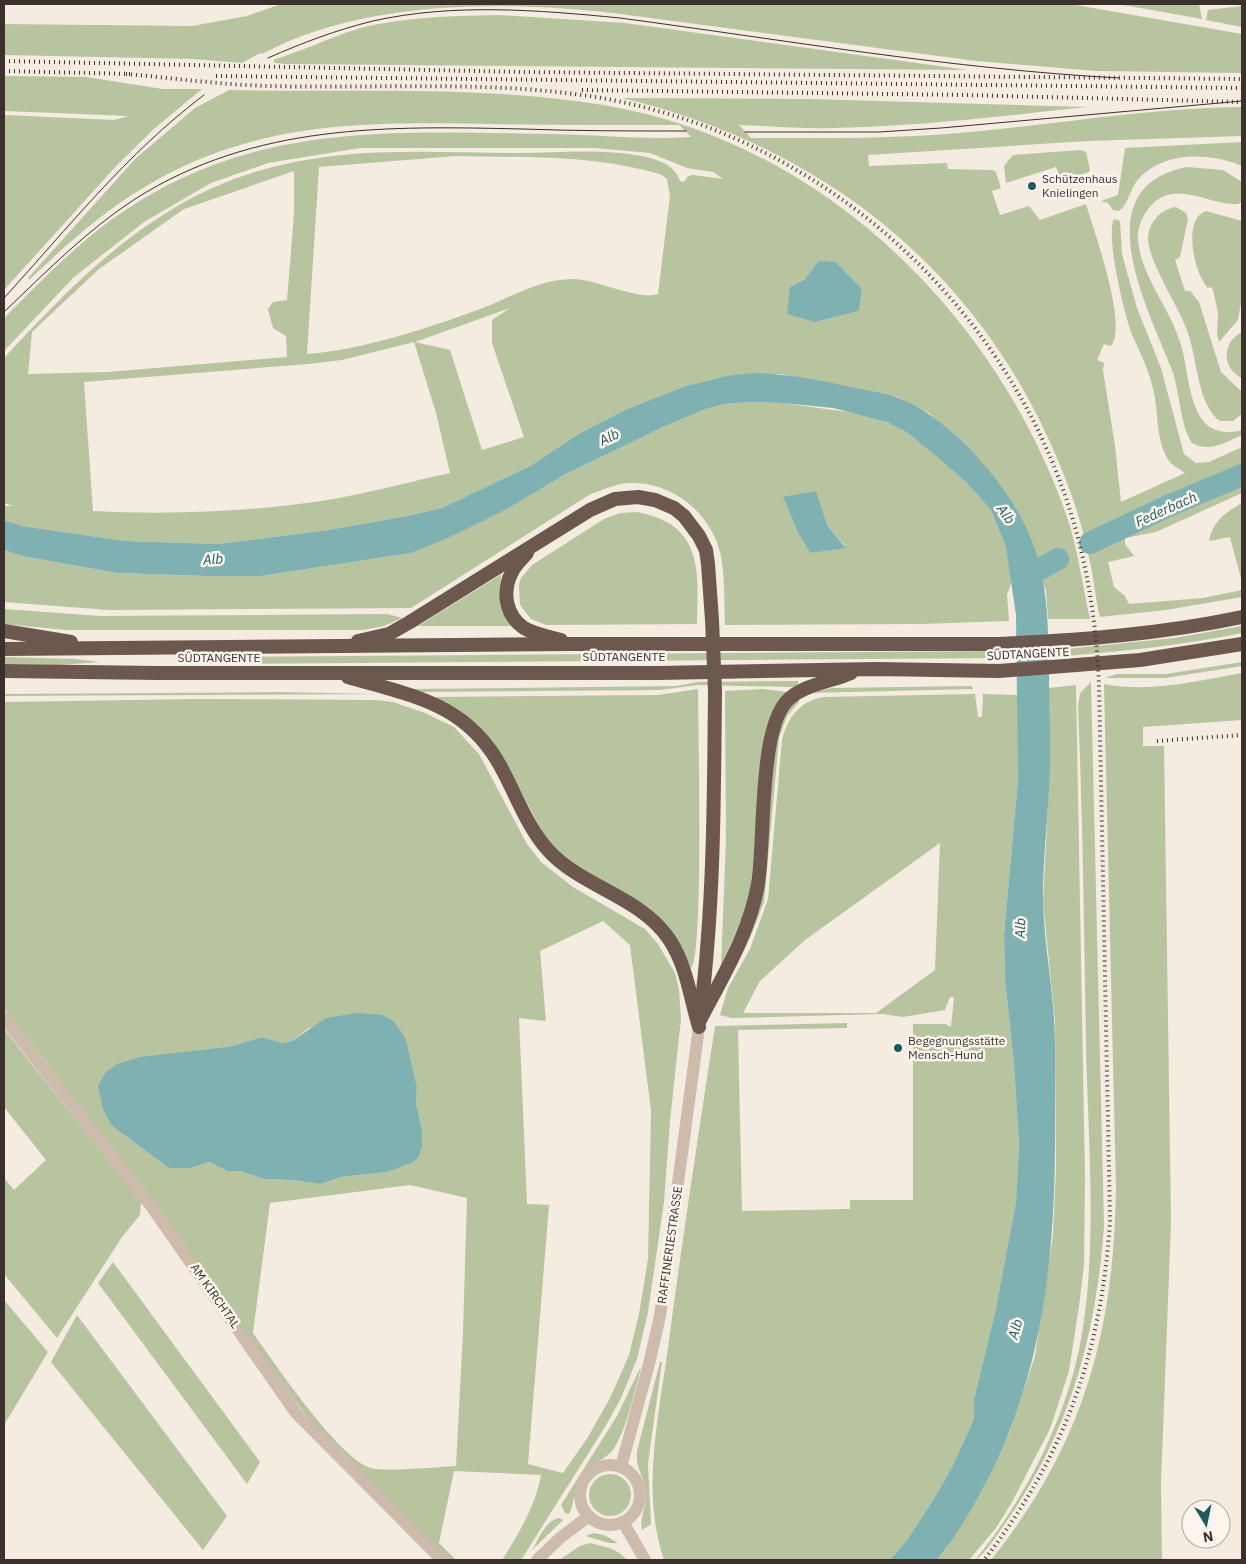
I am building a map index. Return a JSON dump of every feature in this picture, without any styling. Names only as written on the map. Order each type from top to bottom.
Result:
[{"type":"highway","points":[[332,647],[389,634],[590,510],[615,499],[638,497],[655,500],[674,508],[693,526],[706,550],[715,690],[711,896],[708,957],[699,1024]]},
{"type":"highway","points":[[551,534],[527,553],[512,570],[508,581],[506,600],[515,619],[525,628],[572,644]]},
{"type":"highway","name":"SÜDTANGENTE","points":[[4,649],[572,644],[998,644],[1063,641],[1136,634],[1242,617]]},
{"type":"highway","points":[[4,631],[111,648]]},
{"type":"highway","name":"SÜDTANGENTE","points":[[7,672],[658,673],[861,669],[999,671],[1064,668],[1159,658],[1242,644]]},
{"type":"highway","points":[[699,1024],[744,930],[758,884],[769,749],[773,723],[785,702],[796,692],[861,669]]},
{"type":"highway","points":[[333,672],[440,706],[458,716],[485,740],[537,835],[548,850],[592,884],[624,901],[652,921],[668,938],[687,975],[691,999],[699,1024]]},
{"type":"street","name":"AM KIRCHTAL","points":[[4,1018],[151,1206],[296,1413],[442,1560]]},
{"type":"street","name":"RAFFINERIESTRASSE","points":[[621,1467],[660,1316],[699,1024]]},
{"type":"street","points":[[601,1466],[621,1467],[630,1472],[640,1488],[637,1508],[623,1522],[605,1524],[589,1516],[580,1498],[585,1478],[601,1466]]},
{"type":"street","points":[[537,1560],[560,1538],[589,1516]]},
{"type":"street","points":[[623,1522],[645,1560]]},
{"type":"green space","points":[[281,4],[1070,4],[1242,34],[1242,73],[1096,71],[976,61],[613,13],[570,9],[479,6],[388,14],[344,23],[301,36],[262,54],[260,53],[242,63],[193,59],[4,55],[4,24],[192,26],[247,16]]},
{"type":"green space","points":[[1118,4],[1199,4],[1202,19]]},
{"type":"green space","points":[[1242,6],[1242,27],[1206,20],[1208,10]]},
{"type":"green space","points":[[500,15],[625,23],[968,70],[286,64],[275,63],[273,60],[337,36],[375,25],[417,19]]},
{"type":"green space","points":[[4,76],[86,77],[163,89],[202,89],[155,128],[118,164],[4,290],[4,115],[114,120],[129,116],[4,111]]},
{"type":"green space","points":[[229,90],[417,91],[510,95],[603,105],[682,124],[756,155],[826,197],[889,247],[945,305],[994,370],[1035,440],[1066,514],[1077,553],[1090,619],[1048,619],[1046,591],[1021,518],[982,463],[929,413],[898,397],[781,374],[726,376],[686,386],[627,409],[580,433],[530,466],[442,508],[407,516],[328,530],[218,544],[125,541],[22,526],[4,520],[4,506],[13,506],[4,503],[4,358],[99,263],[152,222],[210,189],[255,172],[302,161],[334,156],[402,152],[610,152],[641,156],[664,163],[674,170],[680,181],[684,182],[688,176],[693,175],[723,179],[713,172],[687,168],[650,153],[595,148],[360,148],[268,163],[211,183],[144,222],[74,277],[4,351],[4,318],[52,270],[103,226],[156,191],[210,166],[264,149],[320,139],[376,134],[434,132],[555,134],[641,138],[691,137],[679,125],[444,123],[355,125],[269,137],[227,149],[185,166],[143,188],[98,219],[29,280],[28,278],[135,159],[195,108]],"holes":[[[456,156],[534,157],[610,163],[662,175],[667,179],[670,196],[658,294],[640,295],[593,282],[573,279],[549,282],[480,309],[395,337],[351,348],[307,354],[319,167]],[[294,171],[294,214],[287,300],[273,302],[268,309],[273,328],[286,336],[287,357],[108,372],[28,374],[32,332],[99,269],[184,209]],[[836,262],[862,289],[859,311],[815,322],[790,287]],[[510,308],[492,320],[492,343],[524,437],[482,450],[450,350],[415,342]],[[414,342],[436,413],[450,473],[309,503],[216,511],[155,513],[93,511],[84,382],[342,360]]]},
{"type":"green space","points":[[622,98],[808,99],[1087,107],[961,120],[866,127],[810,128],[739,125],[751,138],[855,138],[933,135],[1171,110],[1242,107],[1242,136],[1088,141],[868,155],[869,166],[947,163],[948,169],[992,170],[996,172],[1001,188],[992,191],[1000,215],[1029,206],[1040,220],[1086,204],[1113,299],[1115,335],[1111,346],[1104,344],[1097,360],[1104,363],[1103,370],[1115,446],[1121,502],[1185,473],[1170,462],[1163,448],[1150,379],[1126,314],[1117,278],[1112,242],[1114,219],[1120,221],[1122,254],[1137,308],[1161,368],[1184,454],[1196,463],[1209,462],[1242,447],[1242,493],[1156,532],[1125,538],[1125,544],[1134,556],[1108,562],[1114,587],[1125,596],[1129,604],[1203,598],[1242,590],[1242,597],[1166,610],[1100,617],[1084,535],[1074,501],[1061,468],[1028,398],[988,335],[941,278],[888,228],[829,185],[765,149],[696,120]]},
{"type":"green space","points":[[1242,142],[1242,166],[1215,158],[1186,157],[1172,159],[1147,171],[1137,181],[1125,205],[1119,211],[1113,210],[1108,203],[1101,201],[1118,195],[1125,148]]},
{"type":"green space","points":[[1080,150],[1086,152],[1089,172],[1061,180],[1056,167],[1006,183],[1004,166],[1013,155]]},
{"type":"green space","points":[[1187,167],[1223,170],[1242,182],[1242,202],[1238,204],[1227,203],[1192,195],[1169,195],[1159,199],[1146,211],[1139,227],[1138,240],[1140,254],[1150,280],[1181,345],[1192,395],[1199,414],[1208,426],[1217,430],[1232,432],[1242,430],[1242,435],[1211,447],[1198,446],[1192,443],[1188,436],[1172,370],[1139,285],[1132,253],[1130,224],[1137,199],[1155,179]]},
{"type":"green space","points":[[1176,207],[1186,213],[1188,219],[1180,257],[1175,260],[1185,291],[1190,291],[1199,302],[1221,372],[1242,392],[1242,414],[1233,421],[1220,421],[1207,405],[1199,381],[1188,333],[1149,248],[1148,238],[1153,222],[1165,210]]},
{"type":"green space","points":[[1206,211],[1242,221],[1242,297],[1238,320],[1219,342],[1217,335],[1218,313],[1213,290],[1211,287],[1208,288],[1198,271],[1193,247],[1192,235],[1194,224],[1199,216]]},
{"type":"green space","points":[[1242,332],[1242,378],[1230,368],[1227,362],[1227,355],[1231,342],[1235,336]]},
{"type":"green space","points":[[749,402],[783,403],[862,414],[887,422],[908,433],[965,481],[991,510],[1006,547],[1012,581],[1007,595],[1009,621],[921,624],[725,625],[724,581],[721,556],[709,527],[700,514],[675,494],[645,484],[629,483],[589,495],[411,608],[109,610],[4,602],[4,550],[22,556],[117,573],[206,576],[261,576],[411,553],[507,509],[564,475],[665,426],[706,409],[724,404]],"holes":[[[783,497],[827,525],[846,547],[810,553],[798,533]]]},
{"type":"green space","points":[[1242,503],[1242,582],[1230,537],[1209,541],[1213,528],[1221,518]]},
{"type":"green space","points":[[637,512],[658,518],[674,527],[685,538],[692,552],[696,568],[698,585],[697,624],[546,625],[531,619],[520,605],[519,585],[521,578],[532,565],[604,519],[620,513]]},
{"type":"green space","points":[[502,574],[501,601],[504,613],[511,626],[418,626]]},
{"type":"green space","points":[[4,609],[100,616],[388,614],[402,618],[384,626],[363,630],[66,630],[4,624]]},
{"type":"green space","points":[[1242,626],[1242,633],[1198,641],[1066,656],[1066,649],[1174,638]]},
{"type":"green space","points":[[1003,651],[1003,658],[207,664],[177,662],[207,657]]},
{"type":"green space","points":[[4,657],[76,659],[100,662],[59,665],[4,664]]},
{"type":"green space","points":[[1242,662],[1242,666],[1165,678],[1105,678],[1117,674],[1166,674]]},
{"type":"green space","points":[[1242,673],[1242,720],[1143,727],[1143,746],[1164,746],[1171,1222],[1161,1484],[1162,1560],[991,1560],[1023,1517],[1049,1474],[1070,1430],[1087,1385],[1100,1339],[1109,1291],[1114,1241],[1116,1188],[1104,684],[1156,687]]},
{"type":"green space","points":[[798,681],[798,684],[793,687],[698,685],[660,690],[419,692],[412,689],[676,686],[698,682]]},
{"type":"green space","points":[[1091,682],[1104,1226],[1100,1267],[1086,1344],[1076,1381],[1063,1417],[1047,1453],[1028,1488],[983,1554],[975,1560],[1020,1496],[1033,1474],[1055,1427],[1072,1378],[1081,1339],[1087,1298],[1091,1212],[1078,708],[1080,693]]},
{"type":"green space","points":[[1076,685],[1085,1177],[1084,1265],[1069,1371],[1050,1429],[1012,1502],[996,1528],[969,1560],[937,1560],[946,1549],[984,1486],[1009,1433],[1035,1356],[1053,1235],[1056,1166],[1055,1021],[1043,902],[1050,764],[1049,688]]},
{"type":"green space","points":[[972,686],[973,689],[809,693],[832,688]]},
{"type":"green space","points":[[698,689],[698,925],[695,954],[691,968],[680,945],[568,862],[545,837],[508,766],[492,741],[478,725],[458,709],[434,697],[658,695]]},
{"type":"green space","points":[[763,689],[787,692],[774,707],[767,726],[750,893],[745,911],[721,966],[726,840],[725,691]]},
{"type":"green space","points":[[277,692],[381,694],[4,696],[4,694]]},
{"type":"green space","points":[[975,694],[978,717],[982,717],[983,694],[1018,695],[1018,779],[1004,935],[1005,979],[1014,1065],[1019,1144],[1016,1202],[995,1313],[974,1399],[974,1419],[951,1469],[932,1502],[907,1540],[890,1560],[664,1560],[653,1506],[654,1450],[715,1026],[847,1023],[847,1028],[738,1030],[742,1211],[850,1209],[850,1200],[913,1200],[913,1024],[945,1024],[951,1027],[954,997],[950,997],[945,1010],[903,1017],[882,1014],[732,1018],[720,1015],[728,988],[750,949],[768,899],[782,740],[791,718],[796,712],[807,703],[823,697]],"holes":[[[940,843],[935,970],[876,1013],[743,1013],[760,981],[805,940]]]},
{"type":"green space","points":[[199,699],[376,700],[393,702],[425,713],[454,727],[479,754],[527,844],[541,862],[573,887],[645,929],[658,944],[675,973],[679,990],[681,1019],[670,1121],[664,1202],[648,1312],[637,1359],[621,1398],[605,1427],[521,1560],[502,1560],[531,1508],[541,1475],[454,1471],[439,1543],[456,1560],[447,1560],[316,1427],[299,1406],[50,1067],[4,1009],[4,702]],"holes":[[[603,921],[630,945],[651,1111],[648,1259],[639,1314],[629,1355],[610,1398],[588,1437],[563,1473],[528,1464],[549,1205],[527,1204],[519,1018],[546,1021],[540,951]],[[383,1015],[394,1021],[406,1039],[417,1087],[416,1103],[422,1146],[412,1163],[387,1172],[341,1177],[320,1184],[293,1180],[264,1179],[240,1171],[227,1171],[209,1162],[191,1168],[169,1168],[112,1126],[228,1047],[262,1037],[282,1043],[292,1041],[309,1028]],[[410,1185],[467,1198],[456,1466],[378,1469],[371,1468],[358,1461],[325,1429],[253,1333],[270,1203]]]},
{"type":"green space","points":[[798,699],[799,702],[787,716],[779,738],[764,902],[750,938],[733,971],[752,922],[774,751],[784,714]]},
{"type":"green space","points":[[4,1029],[141,1202],[140,1215],[122,1237],[57,1338],[4,1274],[4,1178],[14,1190],[46,1160],[4,1107]]},
{"type":"green space","points":[[113,1262],[260,1462],[247,1484],[98,1283]]},
{"type":"green space","points":[[4,1300],[48,1352],[4,1425]]},
{"type":"green space","points":[[77,1315],[227,1516],[203,1550],[51,1362]]},
{"type":"green space","points":[[660,1362],[662,1362],[648,1464],[651,1524],[642,1530],[641,1525],[646,1494],[637,1463],[637,1451]]},
{"type":"green space","points":[[641,1366],[630,1411],[617,1444],[608,1455],[583,1474],[576,1487],[569,1514],[565,1513],[561,1505],[617,1416]]},
{"type":"green space","points":[[614,1474],[622,1477],[628,1483],[631,1495],[628,1507],[622,1513],[606,1516],[598,1513],[592,1507],[589,1491],[592,1483],[598,1477]]},
{"type":"green space","points":[[560,1518],[563,1520],[532,1550],[547,1526],[555,1519]]},
{"type":"green space","points":[[594,1533],[604,1535],[618,1543],[609,1543],[585,1536]]},
{"type":"green space","points":[[590,1543],[615,1550],[627,1560],[559,1560],[580,1546]]},
{"type":"water","points":[[819,261],[836,262],[862,289],[859,311],[815,322],[787,314],[790,287],[805,279]]},
{"type":"water","name":"Alb","points":[[754,373],[810,379],[886,394],[899,398],[935,418],[969,448],[1012,502],[1031,538],[1042,576],[1048,635],[1050,755],[1043,903],[1054,1018],[1055,1055],[1055,1165],[1049,1261],[1043,1308],[1021,1400],[1004,1445],[982,1490],[961,1526],[937,1560],[890,1560],[907,1540],[932,1502],[951,1469],[974,1419],[974,1399],[995,1313],[1016,1202],[1019,1144],[1014,1065],[1005,979],[1004,935],[1018,779],[1016,615],[1006,547],[991,510],[965,481],[908,433],[887,422],[833,408],[749,402],[724,404],[706,409],[665,426],[564,475],[507,509],[452,536],[411,553],[261,576],[206,576],[117,573],[22,556],[4,550],[4,520],[22,526],[125,541],[218,544],[328,530],[442,508],[530,466],[580,433],[627,409],[686,386],[726,376]]},
{"type":"water","points":[[816,491],[827,525],[846,548],[810,553],[798,533],[783,497]]},
{"type":"water","points":[[357,1013],[383,1015],[394,1021],[406,1039],[417,1087],[416,1103],[422,1133],[422,1146],[419,1156],[412,1163],[387,1172],[341,1177],[320,1184],[293,1180],[264,1179],[240,1171],[227,1171],[209,1162],[191,1168],[169,1168],[112,1126],[103,1109],[98,1086],[105,1073],[117,1064],[140,1057],[228,1047],[262,1037],[282,1043],[292,1041],[326,1018]]},
{"type":"waterway","name":"Federbach","points":[[1090,543],[1166,507],[1242,475]]},
{"type":"waterway","name":"Federbach","points":[[1030,575],[1058,559]]},
{"type":"tram line","points":[[268,58],[319,37],[373,21],[403,15],[434,12],[496,10],[620,18],[931,61],[1056,74],[1119,78]]},
{"type":"tram line","points":[[4,298],[124,166],[149,141],[204,95]]},
{"type":"tram line","points":[[745,132],[879,132],[1242,101]]},
{"type":"tram line","points":[[4,312],[83,238],[135,199],[181,174],[227,156],[275,143],[323,134],[422,128],[686,131]]},
{"type":"railway","points":[[4,61],[523,72],[1242,79]]},
{"type":"railway","points":[[4,71],[134,74]]},
{"type":"railway","points":[[126,74],[252,85],[312,87],[442,86],[528,89],[571,93],[612,100],[694,122],[772,156],[843,200],[908,254],[966,316],[1014,386],[1052,461],[1079,542],[1087,577],[1095,631],[1099,685],[1110,1220],[1106,1268],[1098,1314],[1088,1358],[1074,1400],[1057,1441],[1037,1481],[1012,1521],[984,1560]]},
{"type":"railway","points":[[216,76],[1242,88]]},
{"type":"railway","points":[[582,90],[967,95],[1242,102]]},
{"type":"railway","points":[[1157,741],[1242,735]]},
{"type":"place","name":"Schützenhaus Knielingen","points":[[1032,186]]},
{"type":"place","name":"Begegnungsstätte Mensch-Hund","points":[[898,1048]]}]
